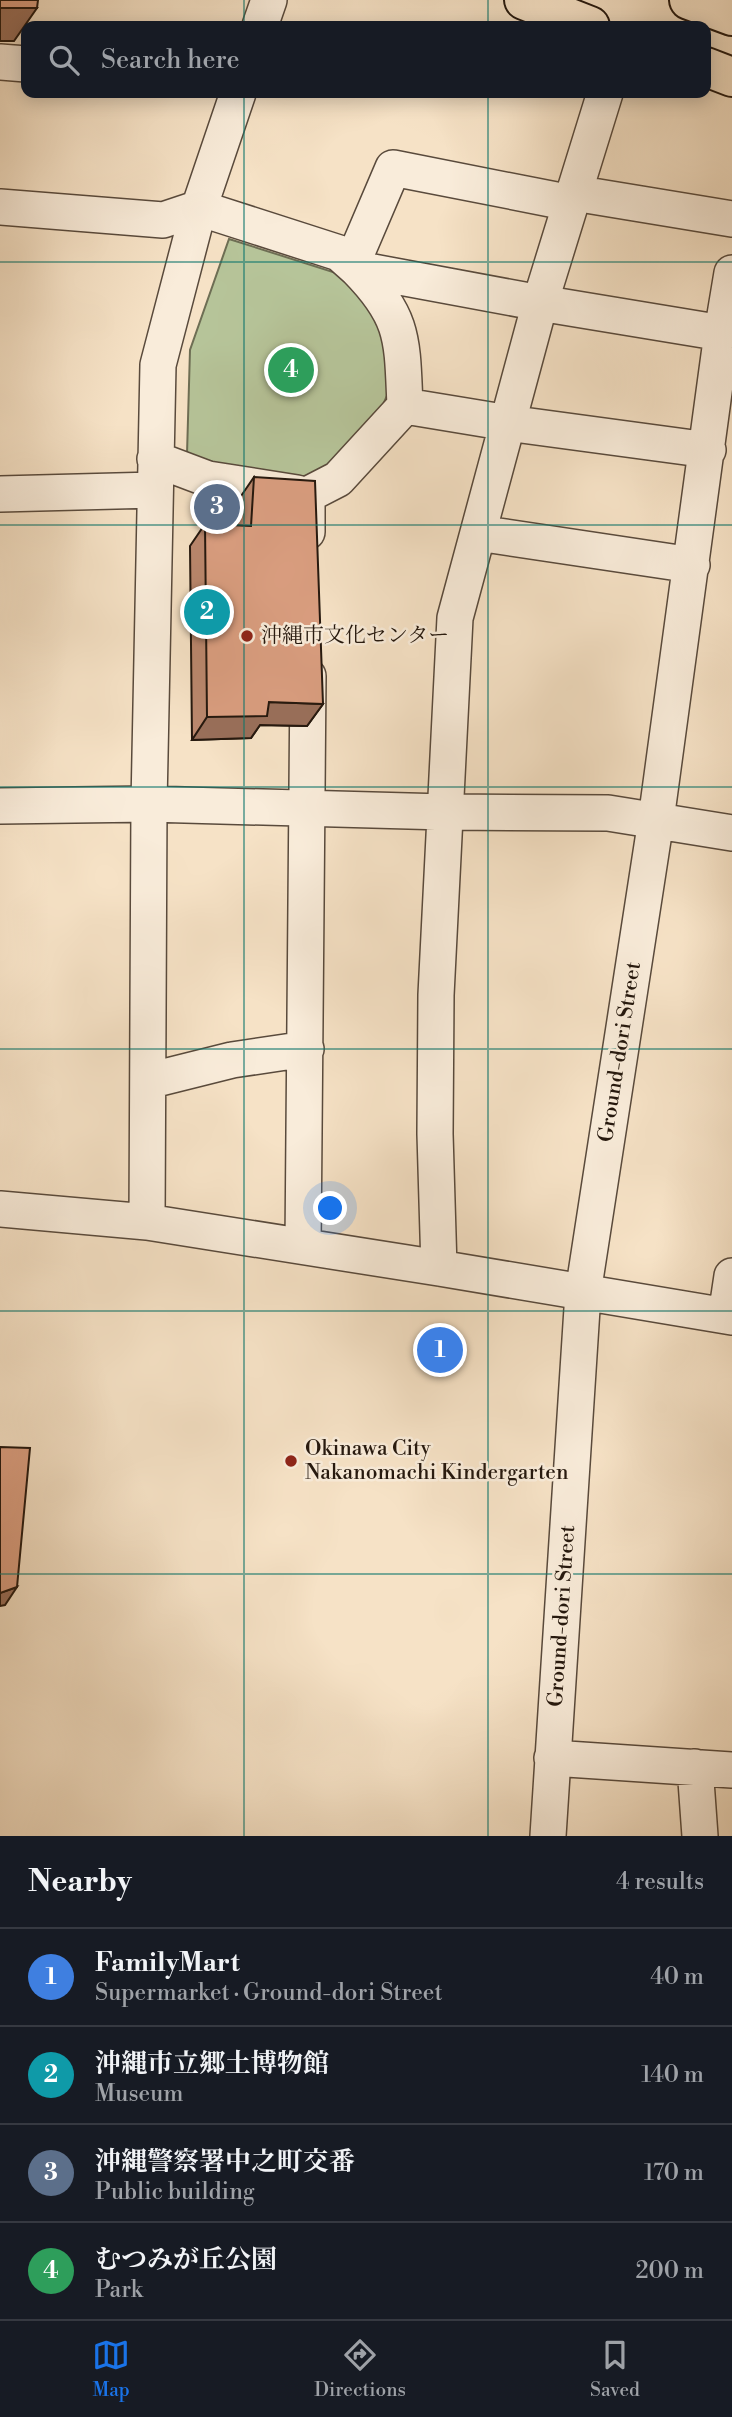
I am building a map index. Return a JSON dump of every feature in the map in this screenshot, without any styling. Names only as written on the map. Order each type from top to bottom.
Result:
[{"type":"highway","points":[[524,0],[577,21]]},
{"type":"highway","points":[[689,0],[732,16]]},
{"type":"highway","points":[[711,69],[732,77]]},
{"type":"street","points":[[262,21],[268,0]]},
{"type":"street","points":[[0,62],[21,64]]},
{"type":"street","points":[[147,1222],[149,804],[158,365],[199,208],[235,98]]},
{"type":"street","points":[[439,1268],[435,1134],[436,995],[455,618],[540,303],[603,98]]},
{"type":"street","points":[[354,266],[393,168],[573,198],[732,219]]},
{"type":"street","points":[[0,207],[163,220],[199,208],[339,253],[380,292],[398,324],[405,405],[338,478],[307,495],[208,479],[155,475],[0,494]]},
{"type":"street","points":[[354,266],[540,303],[722,332]]},
{"type":"street","name":"Ground-dori Street","points":[[548,1836],[583,1293],[656,820],[708,450],[723,404],[722,332],[732,272]]},
{"type":"street","points":[[405,405],[508,423],[708,450]]},
{"type":"street","points":[[307,495],[307,563]]},
{"type":"street","points":[[478,533],[692,565]]},
{"type":"street","points":[[303,1246],[309,807],[308,644]]},
{"type":"street","points":[[0,806],[149,804],[445,812],[608,813],[732,833]]},
{"type":"street","points":[[148,1081],[232,1060],[306,1049]]},
{"type":"street","points":[[0,1209],[147,1222],[729,1317],[732,1276]]},
{"type":"street","points":[[552,1758],[732,1770]]},
{"type":"street","points":[[695,1767],[700,1836]]},
{"type":"green space","points":[[229,239],[355,279],[375,302],[393,382],[375,423],[338,463],[311,476],[268,479],[187,454],[190,350]]},
{"type":"building","points":[[0,0],[38,0],[37,8],[0,8]]},
{"type":"building","name":"沖縄市文化センター","points":[[254,477],[315,481],[323,704],[269,702],[267,716],[207,717],[205,524],[251,526]]},
{"type":"building","points":[[0,1447],[30,1448],[17,1587],[0,1593]]},
{"type":"place","name":"むつみが丘公園","points":[[291,370]]},
{"type":"place","name":"沖縄警察署中之町交番","points":[[217,507]]},
{"type":"place","name":"沖縄市立郷土博物館","points":[[207,612]]},
{"type":"place","name":"沖縄市文化センター","points":[[247,636]]},
{"type":"place","name":"FamilyMart","points":[[440,1350]]},
{"type":"place","name":"Okinawa City Nakanomachi Kindergarten","points":[[291,1461]]}]
